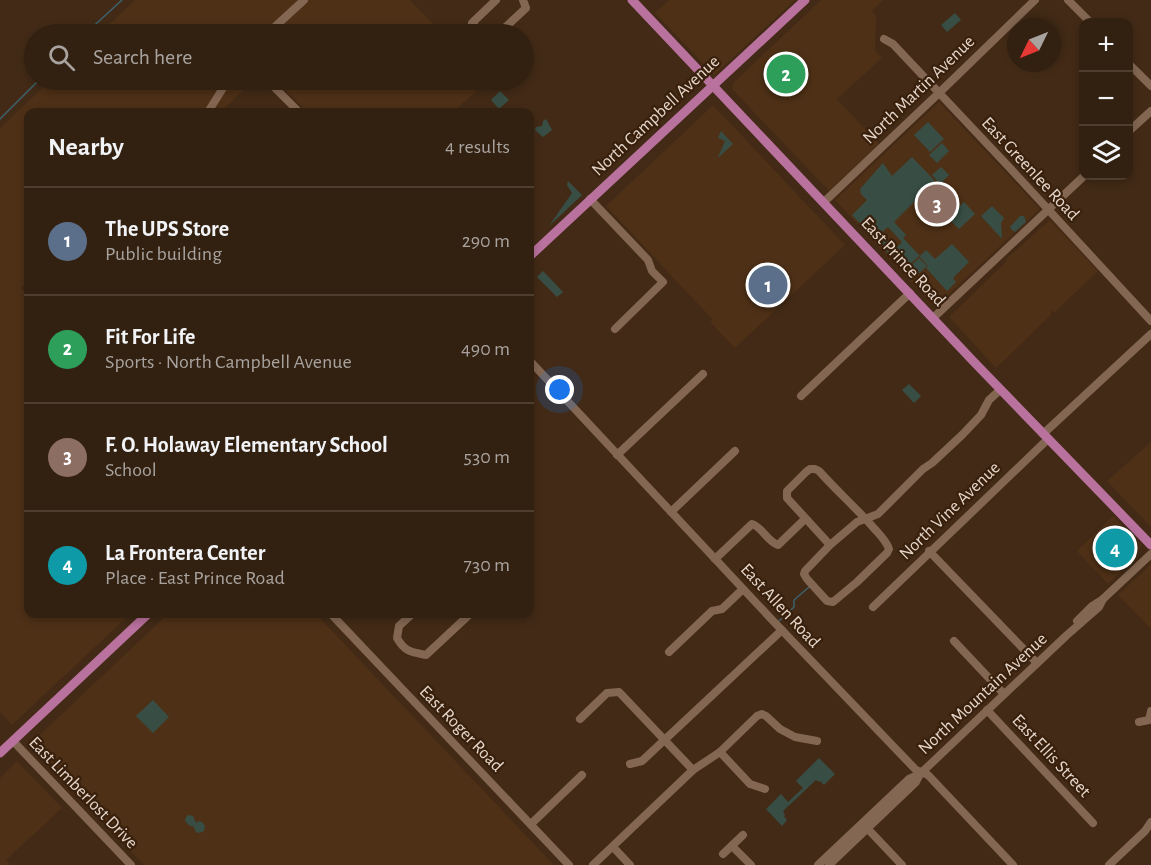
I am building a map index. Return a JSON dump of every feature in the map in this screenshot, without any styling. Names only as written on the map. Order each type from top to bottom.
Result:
[{"type":"main road","name":"East Prince Road","points":[[632,0],[1000,390],[1151,545]]},
{"type":"main road","name":"North Campbell Avenue","points":[[534,252],[805,0]]},
{"type":"main road","points":[[0,753],[144,618]]},
{"type":"street","points":[[278,24],[304,0]]},
{"type":"street","points":[[473,24],[496,0]]},
{"type":"street","points":[[509,24],[526,8],[523,0]]},
{"type":"street","name":"North Martin Avenue","points":[[824,202],[1035,0]]},
{"type":"street","points":[[1068,0],[1086,18]]},
{"type":"street","name":"East Greenlee Road","points":[[884,39],[893,44],[1151,321]]},
{"type":"street","points":[[1133,68],[1151,86]]},
{"type":"street","points":[[210,108],[222,90]]},
{"type":"street","points":[[277,90],[294,108]]},
{"type":"street","points":[[1133,127],[1151,111]]},
{"type":"street","points":[[933,318],[1080,180]]},
{"type":"street","points":[[590,199],[648,260],[652,271],[663,282],[615,329]]},
{"type":"street","points":[[801,396],[910,293]]},
{"type":"street","name":"North Vine Avenue","points":[[873,607],[1151,334]]},
{"type":"street","name":"East Allen Road","points":[[534,365],[782,630],[916,770],[928,775],[1012,865]]},
{"type":"street","points":[[617,455],[703,374]]},
{"type":"street","points":[[830,545],[789,501],[786,494],[806,472],[810,469],[819,471],[866,519],[889,548],[853,586],[833,602],[827,601],[807,579],[804,574],[808,567],[857,522],[866,519],[878,514],[923,469],[962,435],[981,415],[989,400],[1000,390]]},
{"type":"street","points":[[671,512],[735,451]]},
{"type":"street","points":[[715,559],[752,524],[778,545],[805,519]]},
{"type":"street","points":[[929,551],[1037,663]]},
{"type":"street","name":"North Mountain Avenue","points":[[818,865],[865,826],[909,779],[921,773],[1067,635],[1092,606],[1103,599],[1151,554]]},
{"type":"street","points":[[669,652],[712,611],[722,609],[743,589]]},
{"type":"street","name":"East Roger Road","points":[[335,618],[569,865]]},
{"type":"street","points":[[408,618],[399,626],[397,638],[402,647],[413,653],[426,655],[466,618]]},
{"type":"street","points":[[630,764],[642,761],[782,630]]},
{"type":"street","points":[[954,641],[1004,694]]},
{"type":"street","points":[[580,719],[608,693],[620,692],[693,770]]},
{"type":"street","name":"East Ellis Street","points":[[987,710],[1093,823]]},
{"type":"street","points":[[1139,722],[1150,724],[1151,711]]},
{"type":"street","points":[[593,865],[693,770],[720,752],[757,716],[762,714],[766,716],[780,729],[795,737],[817,741]]},
{"type":"street","name":"East Limberlost Drive","points":[[13,741],[131,865]]},
{"type":"street","points":[[720,752],[750,784],[765,789]]},
{"type":"street","points":[[531,824],[582,775]]},
{"type":"street","points":[[1109,865],[1148,834],[1151,822]]},
{"type":"street","points":[[865,826],[902,865]]},
{"type":"street","name":"North Mountain Avenue","points":[[829,865],[865,826]]},
{"type":"street","points":[[723,854],[743,835]]},
{"type":"street","points":[[732,846],[751,865]]},
{"type":"street","points":[[613,847],[630,865]]},
{"type":"shaded area","points":[[135,0],[410,0],[433,24],[110,24]]},
{"type":"shaded area","points":[[669,0],[795,0],[714,75],[655,13]]},
{"type":"shaded area","points":[[821,0],[883,0],[872,11],[876,16],[875,50],[882,58],[837,99],[879,144],[829,191],[732,89],[733,83]]},
{"type":"shaded area","points":[[40,90],[244,90],[224,108],[24,108],[24,285],[21,288],[24,291],[24,618],[126,618],[12,725],[0,712],[0,128]]},
{"type":"shaded area","points":[[286,90],[477,90],[457,108],[303,108]]},
{"type":"shaded area","points":[[939,102],[1040,209],[935,307],[835,200]]},
{"type":"shaded area","points":[[713,105],[845,245],[735,348],[710,322],[713,320],[606,206]]},
{"type":"shaded area","points":[[1050,220],[1098,271],[1054,313],[1052,310],[1051,315],[996,368],[949,317],[1006,262],[1005,260]]},
{"type":"shaded area","points":[[1151,442],[1151,527],[1107,481]]},
{"type":"shaded area","points":[[1113,516],[1142,545],[1138,556],[1108,584],[1077,551]]},
{"type":"shaded area","points":[[1151,564],[1151,629],[1118,595]]},
{"type":"shaded area","points":[[164,618],[320,618],[554,865],[144,865],[30,744]]},
{"type":"shaded area","points":[[17,761],[62,808],[6,860],[10,865],[0,865],[0,778]]},
{"type":"green space","points":[[955,13],[961,20],[947,32],[941,25]]},
{"type":"green space","points":[[500,91],[509,100],[498,108],[491,100]]},
{"type":"green space","points":[[546,119],[552,130],[543,137],[535,130],[536,127],[542,126]]},
{"type":"green space","points":[[928,122],[944,139],[930,152],[914,135]]},
{"type":"green space","points":[[721,131],[733,144],[718,157],[725,141],[718,138]]},
{"type":"green space","points":[[942,143],[949,151],[937,163],[929,155]]},
{"type":"green space","points":[[912,157],[935,181],[894,222],[906,235],[903,238],[920,256],[926,250],[935,259],[952,244],[969,262],[953,278],[956,282],[947,291],[926,268],[928,266],[919,256],[904,270],[852,215],[867,200],[861,194],[860,189],[883,163],[892,176]],"holes":[[[888,227],[902,242],[896,248],[881,233]]]},
{"type":"green space","points":[[941,167],[949,175],[940,184],[932,175]]},
{"type":"green space","points":[[568,181],[582,195],[549,226],[572,193],[567,185]]},
{"type":"green space","points":[[964,202],[975,214],[959,229],[948,218]]},
{"type":"green space","points":[[992,206],[1004,218],[1001,223],[1002,239],[981,216]]},
{"type":"green space","points":[[1020,216],[1024,216],[1026,222],[1015,232],[1010,227]]},
{"type":"green space","points":[[919,258],[927,266],[916,276],[908,268]]},
{"type":"green space","points":[[543,271],[563,292],[557,297],[537,277]]},
{"type":"green space","points":[[909,384],[921,396],[914,403],[902,390]]},
{"type":"green space","points":[[153,700],[169,717],[153,733],[136,716]]},
{"type":"green space","points":[[819,758],[835,774],[824,785],[816,780],[783,811],[787,820],[782,826],[766,809],[781,794],[788,802],[803,788],[796,781]]},
{"type":"green space","points":[[188,815],[193,816],[196,823],[202,822],[205,826],[204,831],[196,832],[193,826],[185,821]]},
{"type":"waterway","points":[[96,24],[122,0]]},
{"type":"waterway","points":[[0,119],[29,90]]},
{"type":"waterway","points":[[779,621],[794,607],[794,600],[809,587]]},
{"type":"place","name":"Fit For Life","points":[[786,74]]},
{"type":"place","name":"F. O. Holaway Elementary School","points":[[937,204]]},
{"type":"place","name":"The UPS Store","points":[[768,285]]},
{"type":"place","name":"La Frontera Center","points":[[1115,548]]}]
